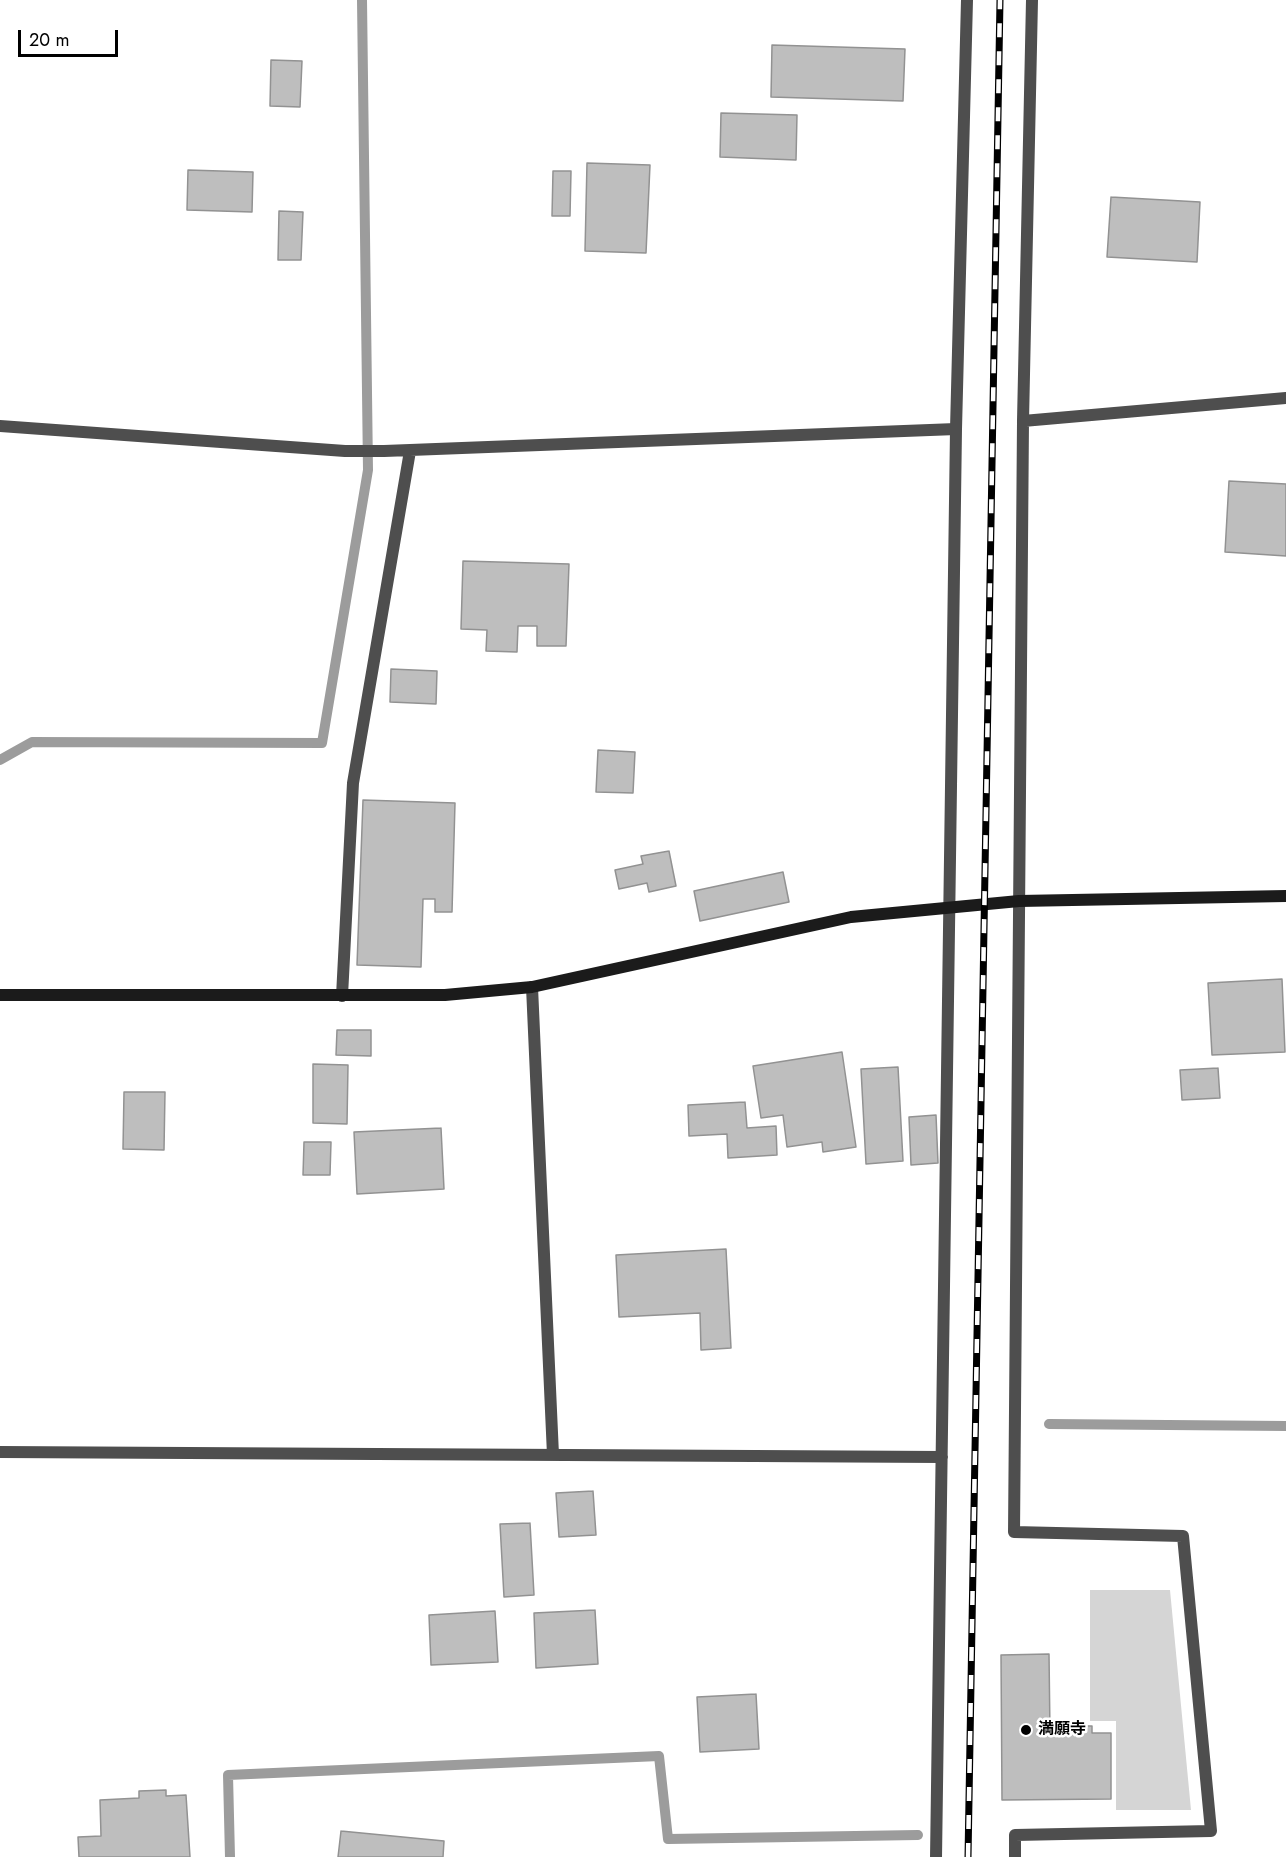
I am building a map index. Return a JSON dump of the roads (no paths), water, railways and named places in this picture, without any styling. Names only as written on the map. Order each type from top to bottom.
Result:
[{"type":"street","points":[[936,1857],[956,429],[967,0]]},
{"type":"street","points":[[1015,1857],[1015,1835],[1212,1831],[1183,1536],[1014,1532],[1023,421],[1032,0]]},
{"type":"street","points":[[1023,421],[1286,398]]},
{"type":"street","points":[[0,426],[345,451],[410,451],[956,429]]},
{"type":"street","points":[[342,996],[353,783],[410,451]]},
{"type":"street","points":[[0,995],[445,995],[532,987],[851,916],[1019,901],[1286,896]]},
{"type":"street","points":[[532,987],[552,1455]]},
{"type":"street","points":[[0,1452],[942,1457]]},
{"type":"waterway","points":[[0,760],[32,742],[322,743],[368,470],[362,0]]},
{"type":"waterway","points":[[1049,1424],[1286,1426]]},
{"type":"waterway","points":[[230,1857],[228,1775],[659,1756],[668,1839],[918,1835]]},
{"type":"railway","points":[[968,1857],[1000,0]]},
{"type":"place","name":"満願寺","points":[[1026,1730]]}]
